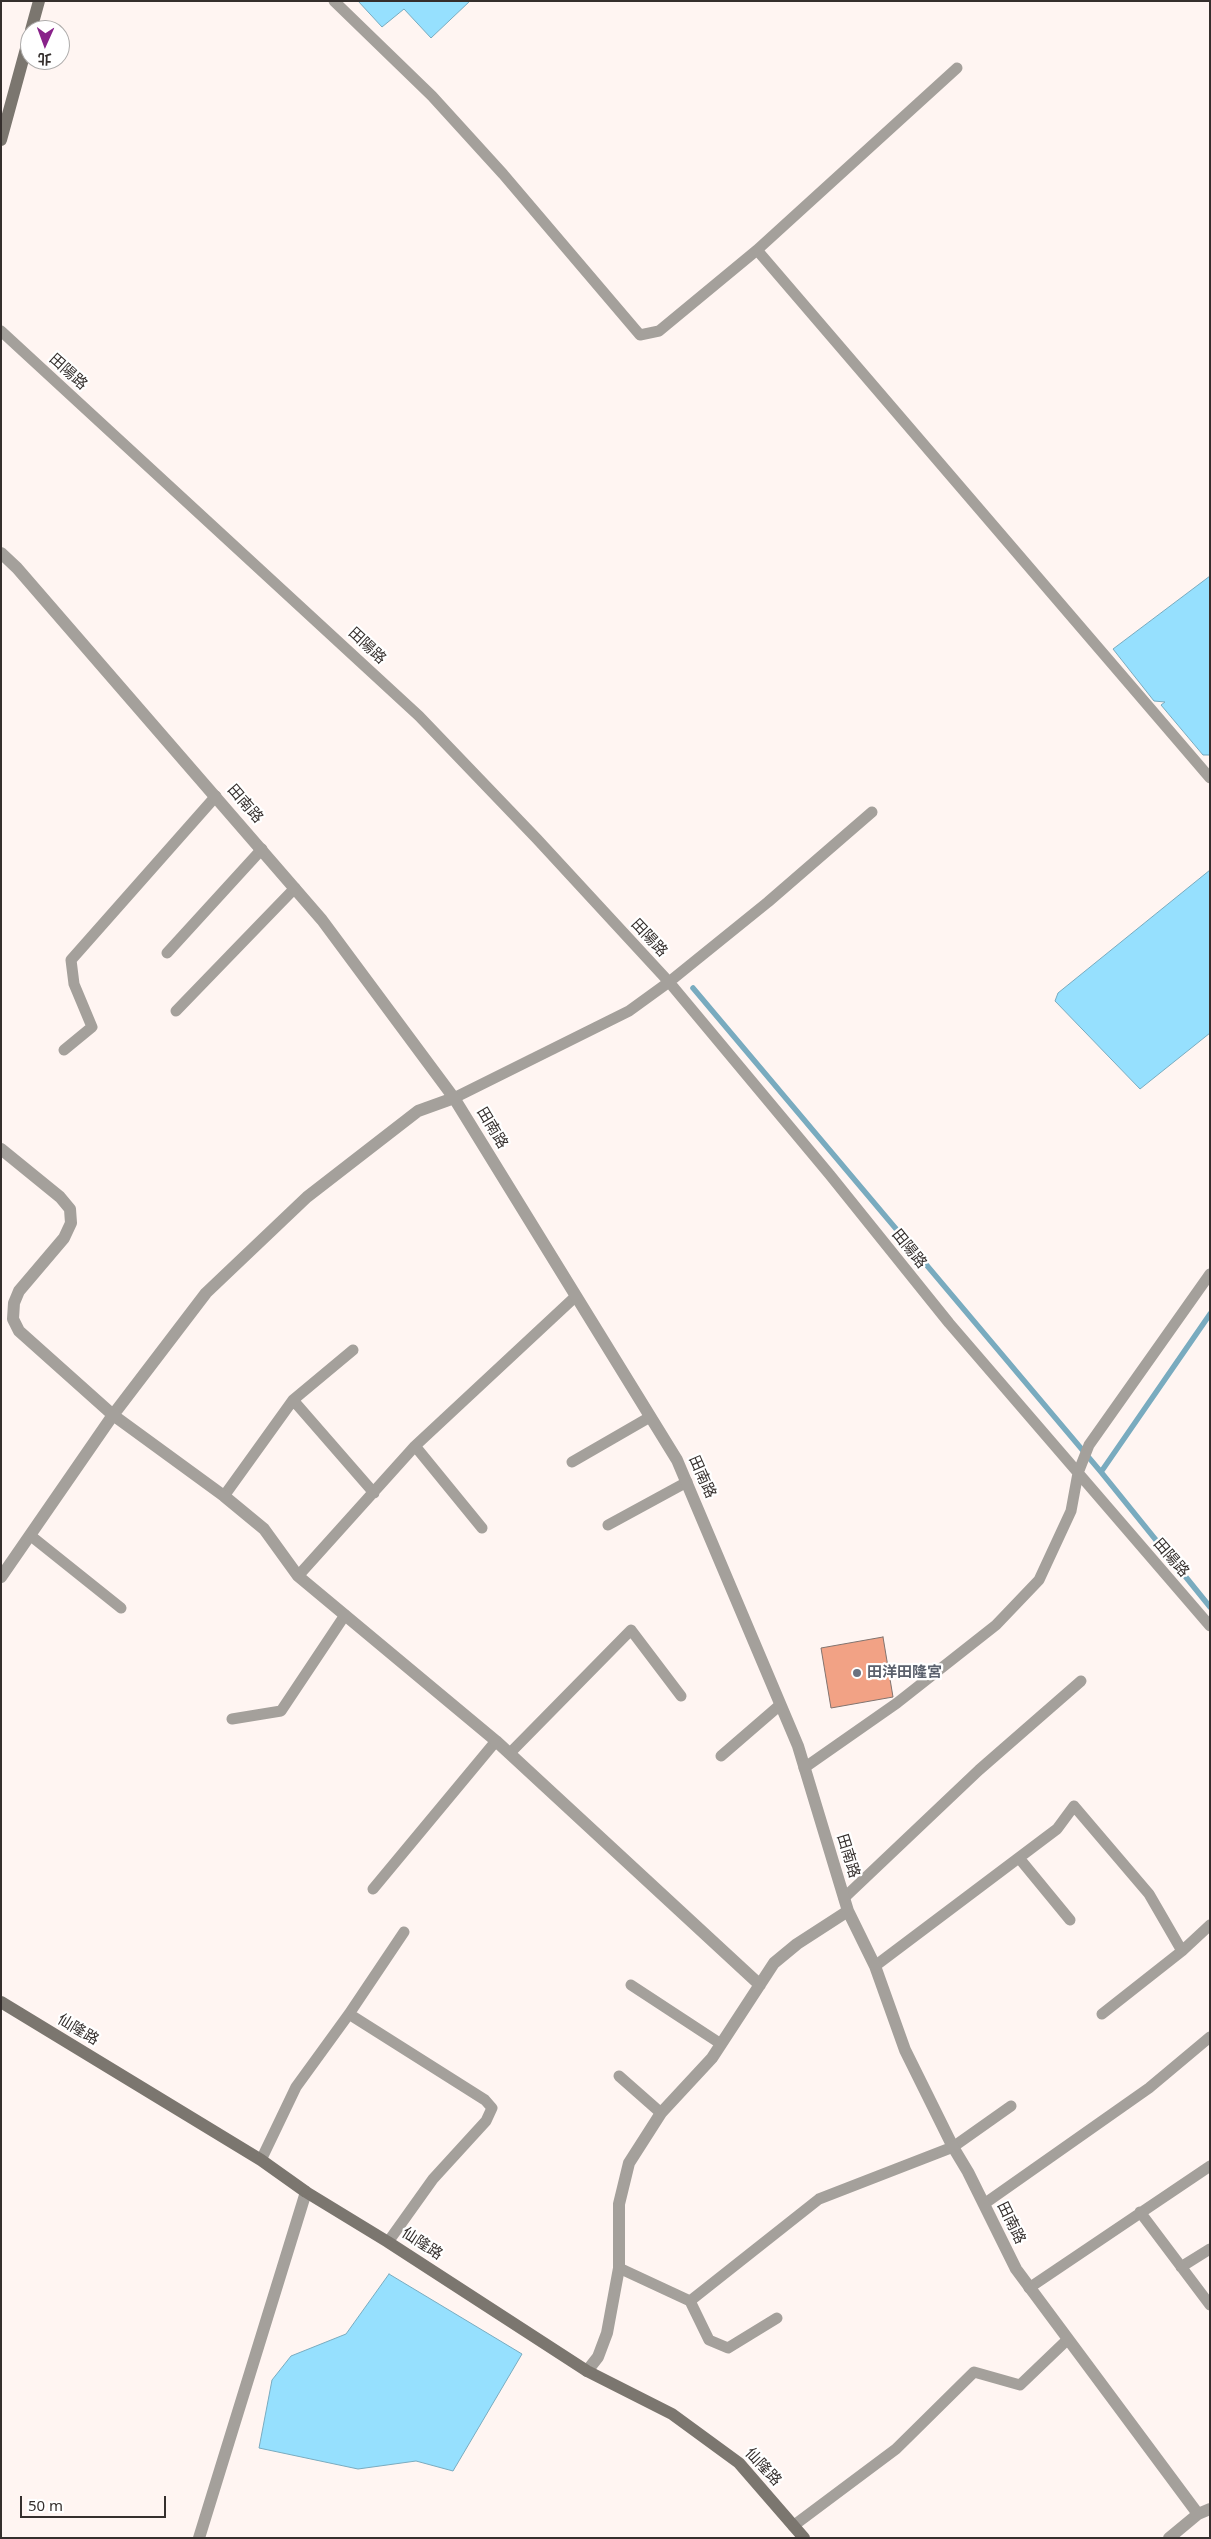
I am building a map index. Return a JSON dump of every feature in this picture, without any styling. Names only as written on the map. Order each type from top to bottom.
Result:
[{"type":"street","points":[[34,20],[39,1]]},
{"type":"street","points":[[1,140],[20,70]]},
{"type":"street","name":"田南路","points":[[1,554],[17,568],[322,920],[454,1098],[677,1460],[780,1705],[804,1768],[848,1911],[875,1966],[905,2050],[1016,2269],[1067,2340],[1204,2512],[1176,2536]]},
{"type":"street","points":[[1,1577],[113,1415],[206,1293],[308,1197],[418,1111],[454,1098]]},
{"type":"street","points":[[1,1149],[60,1197],[70,1209],[71,1223],[64,1238],[19,1291],[14,1303],[13,1319],[18,1331],[113,1415],[224,1496],[264,1529],[298,1576],[510,1753],[760,1985]]},
{"type":"street","points":[[587,2371],[598,2357],[607,2333],[619,2268],[619,2204],[629,2163],[661,2114],[712,2058],[774,1963],[797,1944],[848,1911]]},
{"type":"street","name":"仙隆路","points":[[1,2002],[261,2160],[306,2192],[388,2242],[587,2371],[672,2414],[739,2463],[804,2538]]},
{"type":"street","points":[[199,2538],[306,2192]]},
{"type":"lane","points":[[334,1],[458,124],[640,335],[660,331],[757,250],[957,68]]},
{"type":"lane","points":[[757,250],[1210,778]]},
{"type":"lane","name":"田陽路","points":[[1,331],[419,716],[537,839],[669,982],[830,1175],[949,1322],[1080,1469],[1210,1626]]},
{"type":"lane","points":[[64,1050],[92,1027],[74,984],[71,960],[216,796]]},
{"type":"lane","points":[[454,1098],[629,1011],[669,982],[768,902],[872,812]]},
{"type":"lane","points":[[167,953],[262,849]]},
{"type":"lane","points":[[176,1011],[295,888]]},
{"type":"lane","points":[[804,1768],[897,1703],[996,1625],[1039,1580],[1070,1511],[1080,1469],[1089,1445],[1210,1274]]},
{"type":"lane","points":[[298,1576],[415,1446],[575,1296]]},
{"type":"lane","points":[[224,1496],[294,1400],[353,1350]]},
{"type":"lane","points":[[294,1400],[374,1493]]},
{"type":"lane","points":[[572,1462],[650,1417]]},
{"type":"lane","points":[[415,1446],[482,1528]]},
{"type":"lane","points":[[608,1526],[687,1482]]},
{"type":"lane","points":[[31,1536],[121,1608]]},
{"type":"lane","points":[[232,1719],[281,1711],[345,1615]]},
{"type":"lane","points":[[510,1753],[631,1630],[681,1696]]},
{"type":"lane","points":[[844,1898],[979,1770],[1081,1681]]},
{"type":"lane","points":[[721,1756],[780,1705]]},
{"type":"lane","points":[[373,1890],[496,1741]]},
{"type":"lane","points":[[875,1966],[1057,1829],[1074,1806],[1149,1894],[1182,1951]]},
{"type":"lane","points":[[1018,1858],[1070,1920]]},
{"type":"lane","points":[[1102,2014],[1182,1951],[1210,1925]]},
{"type":"lane","points":[[261,2160],[296,2087],[349,2014],[404,1932]]},
{"type":"lane","points":[[631,1985],[721,2044]]},
{"type":"lane","points":[[349,2014],[485,2100],[492,2108],[486,2121],[433,2180],[388,2242]]},
{"type":"lane","points":[[984,2204],[1148,2088],[1210,2037]]},
{"type":"lane","points":[[619,2076],[661,2114]]},
{"type":"lane","points":[[690,2301],[819,2199],[953,2147],[1011,2106]]},
{"type":"lane","points":[[1029,2288],[1210,2166]]},
{"type":"lane","points":[[1140,2212],[1210,2305]]},
{"type":"lane","points":[[1181,2267],[1210,2249]]},
{"type":"lane","points":[[619,2268],[690,2301],[709,2340],[728,2348],[777,2318]]},
{"type":"lane","points":[[793,2526],[896,2449],[974,2372],[1020,2386],[1067,2340]]},
{"type":"water","points":[[358,1],[470,1],[431,38],[404,9],[382,27]]},
{"type":"water","points":[[1210,576],[1210,755],[1203,755],[1161,705],[1165,702],[1154,701],[1113,649]]},
{"type":"water","points":[[1210,870],[1210,1033],[1140,1089],[1055,1001],[1058,993]]},
{"type":"water","points":[[389,2274],[522,2354],[453,2471],[416,2461],[358,2469],[259,2448],[272,2380],[291,2356],[346,2334]]},
{"type":"building","name":"田洋田隆宮","points":[[883,1637],[893,1697],[831,1708],[821,1648]]},
{"type":"waterway","points":[[693,988],[1101,1472],[1210,1607]]},
{"type":"waterway","points":[[1101,1472],[1210,1314]]},
{"type":"place","name":"田洋田隆宮","points":[[857,1673]]}]
